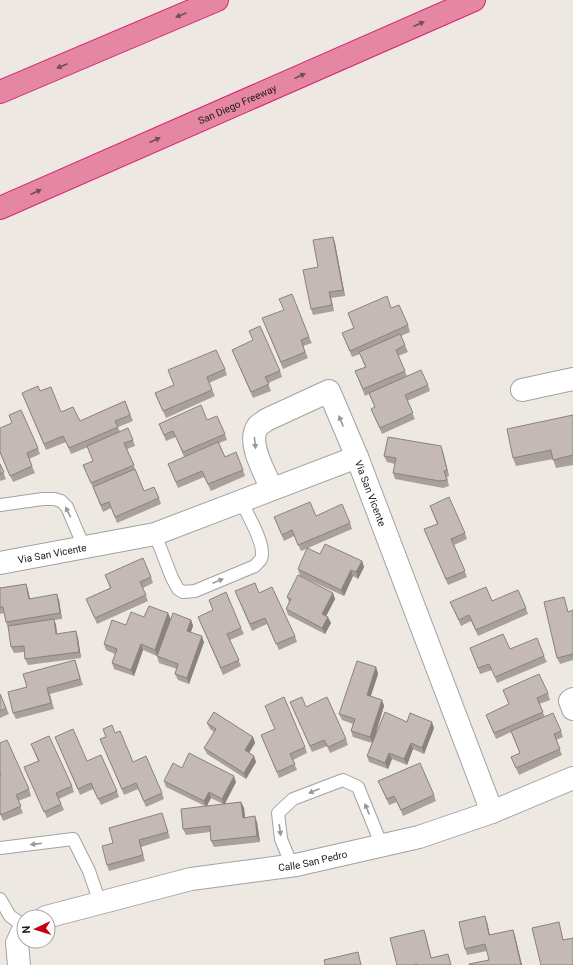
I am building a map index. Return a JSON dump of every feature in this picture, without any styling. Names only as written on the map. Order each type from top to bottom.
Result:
[{"type":"highway","points":[[0,92],[217,0]]},
{"type":"highway","name":"San Diego Freeway","points":[[0,208],[474,0]]},
{"type":"street","points":[[522,390],[573,379]]},
{"type":"street","points":[[272,489],[254,446],[254,436],[258,426],[266,420],[329,391],[356,457]]},
{"type":"street","name":"Via San Vicente","points":[[0,563],[156,534],[356,457],[492,812]]},
{"type":"street","points":[[573,699],[570,701],[573,709]]},
{"type":"street","name":"Calle San Pedro","points":[[56,914],[191,879],[292,866],[419,837],[492,812],[573,778]]},
{"type":"street","points":[[18,949],[19,965]]},
{"type":"lane","points":[[0,505],[54,498],[61,501],[67,507],[84,547]]},
{"type":"lane","points":[[156,534],[172,578],[178,589],[183,592],[194,591],[242,572],[254,566],[261,559],[262,548],[256,532],[240,501]]},
{"type":"lane","points":[[292,866],[281,839],[278,813],[294,799],[343,780],[358,787],[382,846]]},
{"type":"lane","points":[[0,848],[73,839],[89,871],[100,903]]},
{"type":"lane","points":[[0,898],[10,916],[16,921]]},
{"type":"building","points":[[333,237],[343,290],[329,292],[332,305],[311,309],[303,270],[318,267],[313,240]]},
{"type":"building","points":[[292,294],[309,337],[301,340],[305,352],[281,362],[262,318],[284,310],[279,299]]},
{"type":"building","points":[[387,296],[391,308],[399,305],[408,325],[350,351],[342,333],[354,328],[348,313]]},
{"type":"building","points":[[260,326],[280,371],[265,377],[269,384],[251,392],[232,350],[253,340],[249,331]]},
{"type":"building","points":[[400,334],[405,345],[396,350],[405,371],[363,389],[355,371],[366,367],[359,352]]},
{"type":"building","points":[[216,350],[225,369],[207,377],[212,390],[163,411],[155,393],[174,385],[168,370]]},
{"type":"building","points":[[421,370],[428,385],[405,395],[413,413],[380,428],[371,409],[375,407],[369,393]]},
{"type":"building","points":[[38,386],[40,391],[51,387],[61,412],[73,407],[80,421],[125,401],[130,415],[115,421],[118,427],[69,448],[63,436],[44,444],[22,393]]},
{"type":"building","points":[[201,405],[207,420],[217,416],[225,434],[183,452],[173,431],[164,435],[159,424]]},
{"type":"building","points":[[21,410],[38,448],[27,453],[32,466],[10,476],[0,452],[0,428],[12,423],[9,415]]},
{"type":"building","points":[[573,415],[573,455],[553,460],[551,450],[513,458],[507,429]]},
{"type":"building","points":[[128,428],[133,440],[124,443],[134,465],[91,483],[83,465],[93,461],[87,446]]},
{"type":"building","points":[[388,437],[441,446],[447,470],[444,471],[447,480],[440,481],[393,473],[396,458],[384,456]]},
{"type":"building","points":[[218,442],[225,457],[236,452],[243,470],[208,484],[202,471],[176,482],[168,464]]},
{"type":"building","points":[[0,464],[4,472],[0,474]]},
{"type":"building","points":[[135,469],[144,491],[154,487],[159,498],[115,517],[109,502],[101,505],[93,487]]},
{"type":"building","points":[[449,497],[465,533],[451,539],[465,571],[446,579],[424,529],[438,524],[430,506]]},
{"type":"building","points":[[310,502],[316,516],[342,504],[350,523],[298,545],[292,530],[282,535],[274,517]]},
{"type":"building","points":[[325,544],[362,561],[356,572],[351,570],[341,590],[298,569],[307,548],[320,554]]},
{"type":"building","points":[[143,558],[151,577],[140,582],[146,595],[95,618],[86,599],[111,588],[105,575]]},
{"type":"building","points":[[298,575],[333,593],[322,614],[328,617],[322,628],[286,609],[291,599],[287,597]]},
{"type":"building","points":[[255,583],[259,593],[272,587],[295,636],[276,644],[265,618],[250,624],[235,591]]},
{"type":"building","points":[[26,584],[29,599],[57,594],[60,613],[6,622],[3,607],[0,607],[0,588]]},
{"type":"building","points":[[486,587],[492,601],[518,590],[526,608],[476,630],[469,615],[459,620],[450,602]]},
{"type":"building","points":[[226,592],[241,628],[227,634],[239,660],[221,668],[198,617],[213,610],[209,600]]},
{"type":"building","points":[[564,597],[568,612],[573,610],[573,654],[557,658],[544,602]]},
{"type":"building","points":[[149,606],[168,613],[155,650],[141,644],[131,670],[112,663],[117,649],[104,644],[112,620],[126,625],[131,612],[144,617]]},
{"type":"building","points":[[173,613],[191,620],[187,631],[202,636],[187,678],[175,674],[178,664],[157,656]]},
{"type":"building","points":[[54,619],[56,634],[76,631],[79,652],[25,659],[24,646],[11,647],[8,626]]},
{"type":"building","points":[[503,634],[510,649],[537,638],[544,656],[495,677],[489,664],[478,668],[470,648]]},
{"type":"building","points":[[75,660],[80,679],[47,688],[51,703],[13,713],[8,692],[27,687],[23,674]]},
{"type":"building","points":[[357,661],[376,667],[367,695],[382,700],[370,737],[351,731],[355,719],[339,714]]},
{"type":"building","points":[[539,674],[548,693],[537,698],[543,712],[494,733],[486,715],[509,704],[503,690]]},
{"type":"building","points":[[0,694],[6,708],[0,711]]},
{"type":"building","points":[[284,697],[305,747],[290,754],[295,764],[277,772],[261,735],[275,729],[265,706]]},
{"type":"building","points":[[302,697],[306,707],[327,697],[346,739],[328,747],[324,740],[310,746],[290,702]]},
{"type":"building","points":[[214,712],[253,737],[245,750],[254,756],[244,773],[204,748],[216,729],[207,723]]},
{"type":"building","points":[[385,712],[407,722],[410,713],[432,722],[422,748],[411,743],[404,759],[389,753],[385,763],[367,756]]},
{"type":"building","points":[[553,713],[561,731],[554,734],[560,749],[516,768],[511,757],[520,753],[511,731]]},
{"type":"building","points":[[112,725],[115,733],[120,731],[133,762],[146,756],[162,793],[144,801],[136,783],[122,789],[100,739],[106,737],[103,729]]},
{"type":"building","points":[[73,729],[87,761],[101,755],[117,791],[98,799],[91,783],[78,789],[55,737]]},
{"type":"building","points":[[49,736],[72,786],[56,793],[61,804],[44,812],[24,767],[39,761],[31,744]]},
{"type":"building","points":[[7,740],[29,789],[16,795],[21,806],[1,815],[0,743]]},
{"type":"building","points":[[189,753],[234,776],[222,799],[209,792],[204,801],[164,781],[173,763],[182,768]]},
{"type":"building","points":[[420,763],[434,795],[401,810],[394,796],[387,799],[378,781]]},
{"type":"building","points":[[241,802],[243,818],[255,816],[257,836],[211,841],[210,826],[183,829],[181,809]]},
{"type":"building","points":[[162,813],[168,832],[139,840],[143,855],[107,865],[102,846],[113,843],[109,828]]},
{"type":"building","points":[[485,916],[489,935],[513,930],[521,965],[469,965],[489,960],[485,944],[465,949],[459,922]]},
{"type":"building","points":[[559,922],[563,940],[573,938],[573,965],[541,965],[532,928]]},
{"type":"building","points":[[424,930],[431,958],[448,954],[451,965],[397,965],[390,938]]},
{"type":"building","points":[[358,952],[361,965],[325,965],[324,960]]}]
